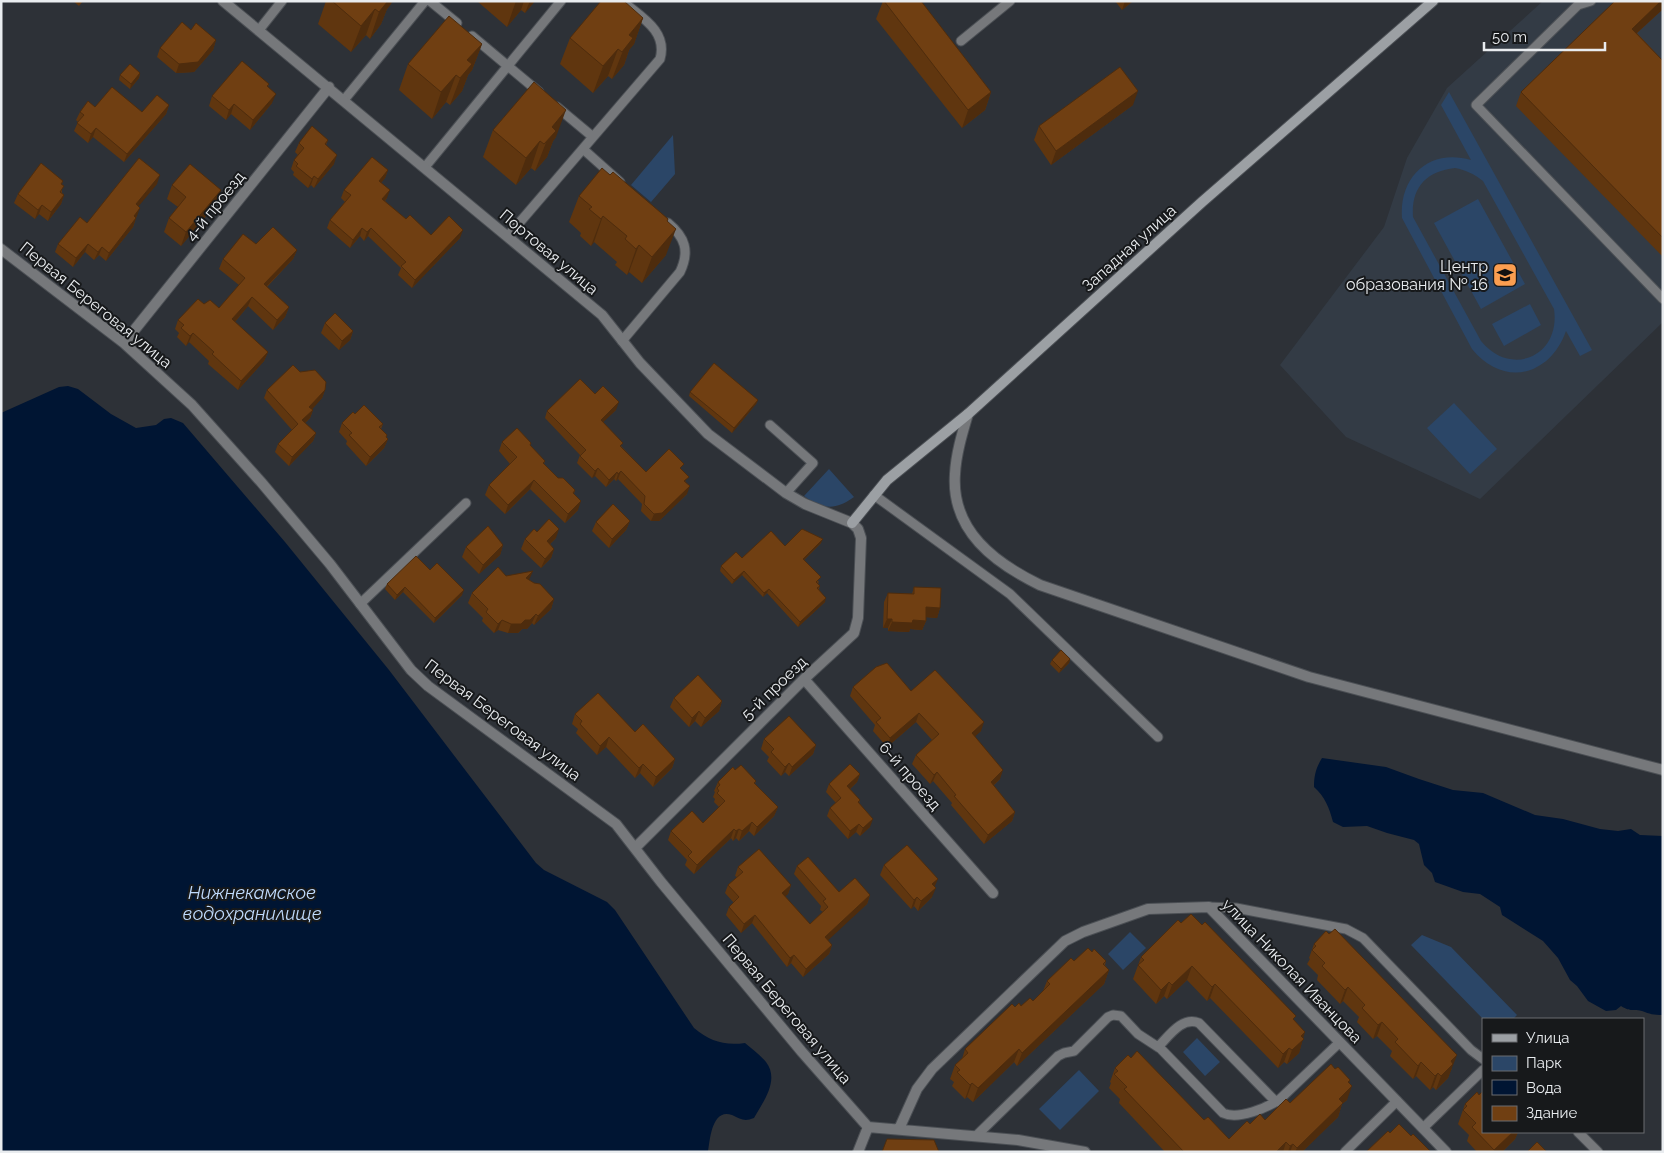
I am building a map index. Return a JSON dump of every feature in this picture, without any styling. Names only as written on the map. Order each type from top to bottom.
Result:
[{"type":"street","name":"Портовая улица","points":[[224,1],[602,315],[640,363],[708,434],[786,493],[805,504],[852,523]]},
{"type":"street","name":"Западная улица","points":[[852,523],[887,480],[968,414],[1202,202],[1433,1]]},
{"type":"street","name":"4-й проезд","points":[[124,343],[329,88]]},
{"type":"street","name":"Первая Береговая улица","points":[[1,249],[124,343],[192,405],[268,490],[330,564],[410,670],[428,686],[616,824],[636,847],[661,882],[790,1038],[868,1127]]},
{"type":"street","points":[[968,414],[957,451],[954,476],[957,504],[965,524],[978,542],[998,560],[1023,577],[1040,585],[1309,677],[1663,770]]},
{"type":"street","name":"5-й проезд","points":[[636,847],[804,679],[854,633],[858,618],[861,538],[858,529],[852,523]]},
{"type":"street","name":"6-й проезд","points":[[804,679],[993,893]]},
{"type":"street","name":"улица Николая Иванцова","points":[[899,1129],[915,1094],[932,1069],[1065,941],[1078,934],[1148,909],[1209,907],[1446,1152]]},
{"type":"street","points":[[858,1152],[868,1127],[1018,1140],[1085,1152]]},
{"type":"street","points":[[1017,1152],[1018,1140]]},
{"type":"lane","points":[[259,30],[282,1]]},
{"type":"lane","points":[[344,100],[425,1]]},
{"type":"lane","points":[[430,1],[594,137]]},
{"type":"lane","points":[[425,167],[561,1]]},
{"type":"lane","points":[[508,236],[660,59],[662,42],[656,30],[622,1]]},
{"type":"lane","points":[[961,41],[1010,1]]},
{"type":"lane","points":[[1590,1],[1578,5],[1476,105],[1663,299]]},
{"type":"lane","points":[[583,149],[630,190]]},
{"type":"lane","points":[[622,341],[684,265],[685,247],[683,239],[678,231],[664,219]]},
{"type":"lane","points":[[770,425],[813,463],[786,493]]},
{"type":"lane","points":[[874,495],[1010,594],[1158,737]]},
{"type":"lane","points":[[360,604],[466,503]]},
{"type":"lane","points":[[1209,907],[1236,908],[1346,929],[1356,933],[1472,1050],[1482,1057]]},
{"type":"lane","points":[[976,1136],[1058,1056],[1074,1051],[1108,1017],[1113,1015],[1120,1016],[1141,1036],[1158,1047],[1227,1115],[1239,1116],[1276,1102],[1340,1042]]},
{"type":"lane","points":[[1158,1047],[1182,1024],[1191,1020],[1199,1023],[1276,1102]]},
{"type":"lane","points":[[1423,1128],[1482,1071]]},
{"type":"lane","points":[[1345,1152],[1397,1101]]},
{"type":"lane","points":[[1579,1133],[1598,1152]]},
{"type":"shaded area","name":"Центр образования № 16","points":[[1543,1],[1663,1],[1663,322],[1480,499],[1346,437],[1280,365],[1384,227],[1407,158],[1447,88]]},
{"type":"green space","points":[[1449,92],[1592,350],[1580,356],[1566,331],[1559,346],[1538,367],[1525,372],[1512,372],[1498,369],[1485,361],[1472,349],[1402,218],[1402,203],[1406,190],[1412,178],[1420,169],[1430,162],[1442,158],[1456,157],[1471,160],[1441,105]],"holes":[[[1455,168],[1483,181],[1554,309],[1554,325],[1550,339],[1542,350],[1531,357],[1519,360],[1506,358],[1493,352],[1481,341],[1413,217],[1415,198],[1422,183],[1436,173]]]},
{"type":"green space","points":[[673,135],[675,174],[651,202],[631,185]]},
{"type":"green space","points":[[1478,199],[1525,284],[1481,309],[1434,223]]},
{"type":"green space","points":[[1530,304],[1541,325],[1504,346],[1492,324]]},
{"type":"green space","points":[[1454,403],[1497,449],[1470,474],[1427,428]]},
{"type":"green space","points":[[829,469],[854,497],[841,505],[829,507],[817,504],[804,496]]},
{"type":"green space","points":[[1130,932],[1146,948],[1123,970],[1108,954]]},
{"type":"green space","points":[[1422,935],[1451,947],[1517,1015],[1514,1018],[1482,1018],[1411,945]]},
{"type":"green space","points":[[1197,1038],[1220,1062],[1205,1076],[1183,1052]]},
{"type":"green space","points":[[1079,1070],[1099,1091],[1060,1130],[1039,1109]]},
{"type":"water","name":"Нижнекамское водохранилище","points":[[68,386],[78,389],[111,414],[136,428],[156,425],[164,419],[171,418],[183,423],[285,542],[389,670],[536,863],[544,870],[607,902],[615,910],[694,1028],[706,1036],[724,1043],[745,1043],[766,1062],[770,1069],[771,1083],[769,1091],[754,1118],[745,1120],[732,1115],[725,1114],[720,1116],[713,1126],[708,1152],[1,1152],[1,413],[59,387]]},
{"type":"water","points":[[1322,758],[1386,767],[1453,790],[1483,793],[1535,815],[1563,819],[1600,829],[1618,831],[1631,829],[1640,835],[1663,836],[1663,1015],[1630,1010],[1621,1006],[1616,1010],[1606,1011],[1588,1001],[1570,980],[1558,958],[1543,941],[1502,915],[1500,907],[1480,894],[1463,892],[1435,882],[1432,873],[1424,865],[1419,844],[1414,840],[1367,826],[1343,827],[1333,822],[1326,803],[1314,787],[1314,779]]},
{"type":"building","points":[[332,1],[388,1],[379,12],[375,9],[361,26]]},
{"type":"building","points":[[601,1],[624,1],[643,18],[629,35],[633,38],[622,52],[618,49],[603,66],[570,38]]},
{"type":"building","points":[[884,1],[921,1],[991,92],[968,110]]},
{"type":"building","points":[[1615,1],[1661,1],[1632,29],[1663,61],[1663,238],[1521,92]]},
{"type":"building","points":[[449,16],[482,44],[467,60],[472,64],[460,78],[456,75],[441,92],[408,64]]},
{"type":"building","points":[[182,22],[191,30],[196,23],[216,40],[198,62],[179,64],[160,48]]},
{"type":"building","points":[[242,61],[269,84],[267,86],[276,94],[253,120],[234,104],[229,110],[212,96]]},
{"type":"building","points":[[130,64],[140,73],[131,84],[120,75]]},
{"type":"building","points":[[1120,67],[1138,91],[1056,151],[1039,126]]},
{"type":"building","points":[[534,82],[566,110],[552,127],[556,131],[544,144],[540,141],[526,158],[493,130]]},
{"type":"building","points":[[112,87],[142,112],[157,95],[169,105],[127,154],[96,128],[91,134],[77,123],[84,115],[80,112],[88,101],[95,107]]},
{"type":"building","points":[[312,126],[328,140],[325,144],[337,155],[318,179],[314,176],[312,179],[296,166],[298,164],[294,160],[304,148],[299,143]]},
{"type":"building","points":[[372,157],[388,170],[379,181],[390,190],[382,199],[406,219],[410,215],[431,235],[449,216],[463,230],[415,280],[401,266],[406,262],[371,228],[367,232],[362,228],[353,240],[330,220],[351,195],[344,190]]},
{"type":"building","points":[[139,158],[160,175],[136,204],[140,208],[134,216],[136,218],[109,253],[102,247],[98,252],[88,244],[76,258],[58,244],[80,217],[87,223]]},
{"type":"building","points":[[41,163],[63,181],[61,184],[64,186],[60,192],[64,195],[51,212],[42,205],[38,210],[18,194]]},
{"type":"building","points":[[190,164],[221,190],[186,232],[169,218],[186,197],[172,185]]},
{"type":"building","points":[[602,168],[610,175],[613,172],[668,219],[667,221],[676,229],[652,257],[639,245],[636,249],[625,239],[627,236],[603,216],[601,219],[589,209],[592,207],[579,196]]},
{"type":"building","points":[[273,227],[297,250],[264,284],[289,307],[277,320],[252,297],[232,319],[268,352],[241,381],[193,333],[190,336],[181,328],[184,325],[178,320],[198,299],[204,304],[210,300],[219,308],[245,278],[223,259],[243,234],[256,244]]},
{"type":"building","points":[[335,313],[353,331],[342,341],[325,323]]},
{"type":"building","points":[[714,363],[758,400],[734,428],[690,392]]},
{"type":"building","points":[[293,365],[300,372],[315,370],[326,382],[325,390],[309,407],[313,410],[302,420],[316,433],[292,457],[278,444],[298,424],[267,390]]},
{"type":"building","points":[[580,379],[595,394],[603,386],[619,402],[601,420],[623,443],[620,446],[646,472],[669,449],[684,464],[680,468],[689,477],[684,481],[690,486],[662,513],[654,514],[644,504],[645,496],[621,471],[618,474],[617,472],[609,480],[598,468],[595,471],[580,456],[586,450],[547,411]]},
{"type":"building","points":[[364,405],[383,424],[379,427],[387,435],[388,439],[370,457],[349,435],[352,433],[342,423],[353,412],[355,414]]},
{"type":"building","points":[[517,428],[545,461],[543,463],[558,478],[563,478],[575,490],[573,493],[581,501],[568,514],[534,480],[508,505],[489,485],[517,457],[502,442]]},
{"type":"building","points":[[613,504],[630,521],[612,539],[596,522]]},
{"type":"building","points":[[549,519],[559,529],[547,541],[554,549],[545,559],[525,539],[534,529],[537,532]]},
{"type":"building","points":[[488,526],[503,545],[483,565],[466,547]]},
{"type":"building","points":[[802,529],[823,539],[803,559],[821,577],[816,582],[820,586],[817,588],[826,598],[800,622],[769,589],[764,593],[744,571],[734,580],[721,566],[736,552],[742,558],[771,531],[785,546]]},
{"type":"building","points":[[416,556],[430,570],[437,563],[464,590],[435,618],[405,587],[397,595],[387,584]]},
{"type":"building","points":[[498,567],[506,576],[533,571],[526,578],[540,584],[554,599],[538,616],[536,614],[530,620],[525,620],[521,624],[511,624],[502,620],[498,624],[486,612],[488,609],[472,593]]},
{"type":"building","points":[[914,587],[941,588],[940,608],[926,607],[926,621],[913,620],[912,623],[892,622],[892,619],[887,619],[888,593],[914,594]]},
{"type":"building","points":[[1061,650],[1070,659],[1061,669],[1052,660]]},
{"type":"building","points":[[887,663],[911,691],[935,670],[984,722],[972,733],[1003,770],[991,782],[1015,812],[988,835],[954,796],[956,795],[937,772],[934,775],[916,755],[939,734],[919,713],[890,738],[876,722],[881,718],[853,687],[876,667]]},
{"type":"building","points":[[698,675],[722,701],[705,718],[699,711],[692,718],[674,698]]},
{"type":"building","points":[[598,693],[635,732],[643,724],[675,759],[656,777],[643,764],[639,768],[609,737],[600,746],[580,724],[582,721],[575,714]]},
{"type":"building","points":[[789,716],[816,745],[792,767],[789,763],[785,767],[771,752],[774,749],[764,739]]},
{"type":"building","points":[[850,764],[860,774],[847,786],[860,800],[858,802],[873,819],[863,828],[859,824],[850,831],[830,808],[841,798],[829,784]]},
{"type":"building","points":[[741,765],[756,781],[754,783],[778,807],[757,827],[752,822],[742,831],[734,829],[697,865],[688,856],[692,852],[671,831],[692,811],[703,823],[725,801],[717,793],[719,791],[717,788],[720,785],[718,782],[733,767],[735,770]]},
{"type":"building","points":[[907,845],[938,879],[932,884],[936,888],[921,901],[917,897],[914,900],[884,865]]},
{"type":"building","points":[[759,849],[791,885],[782,893],[810,924],[828,907],[823,901],[826,899],[797,866],[808,857],[839,892],[855,878],[870,895],[825,937],[832,945],[806,969],[794,955],[790,958],[755,915],[744,924],[729,907],[739,897],[728,885],[743,872],[738,867]]},
{"type":"building","points":[[1191,914],[1202,925],[1205,922],[1296,1016],[1293,1019],[1305,1032],[1301,1036],[1304,1039],[1292,1050],[1289,1048],[1283,1054],[1215,984],[1212,987],[1192,966],[1172,985],[1169,982],[1161,990],[1138,965],[1144,960],[1141,957],[1178,920],[1181,923]]},
{"type":"building","points":[[1335,929],[1457,1055],[1451,1061],[1453,1064],[1441,1076],[1438,1073],[1435,1076],[1421,1062],[1418,1066],[1395,1042],[1398,1039],[1382,1022],[1378,1025],[1362,1008],[1365,1005],[1348,987],[1345,990],[1322,966],[1325,963],[1312,950],[1316,946],[1314,944],[1326,931],[1329,934]]},
{"type":"building","points":[[1088,948],[1092,952],[1094,949],[1106,961],[1103,964],[1109,970],[1022,1053],[1019,1049],[978,1088],[972,1083],[970,1085],[957,1072],[960,1070],[955,1065],[968,1053],[965,1049],[1012,1004],[1015,1007],[1019,1003],[1021,1006],[1030,998],[1033,1001],[1050,984],[1047,981],[1071,958],[1074,961]]},
{"type":"building","points":[[1137,1051],[1204,1120],[1208,1117],[1229,1139],[1247,1121],[1250,1124],[1260,1114],[1265,1120],[1286,1099],[1290,1103],[1331,1064],[1335,1069],[1338,1067],[1350,1080],[1348,1082],[1352,1086],[1339,1099],[1343,1103],[1297,1148],[1293,1144],[1290,1146],[1286,1142],[1276,1152],[1184,1152],[1124,1089],[1127,1087],[1114,1074],[1118,1071],[1115,1068],[1128,1055],[1131,1058]]},
{"type":"building","points":[[1477,1092],[1479,1095],[1482,1092],[1482,1133],[1512,1133],[1494,1150],[1472,1127],[1476,1123],[1463,1110],[1467,1106],[1465,1104]]},
{"type":"building","points":[[1399,1124],[1411,1136],[1413,1134],[1431,1152],[1366,1152],[1388,1131],[1390,1133]]},
{"type":"building","points":[[887,1139],[934,1140],[939,1152],[882,1152]]},
{"type":"building","points":[[1537,1142],[1547,1152],[1527,1152]]},
{"type":"place","name":"Центр образования № 16","points":[[1505,275]]}]
